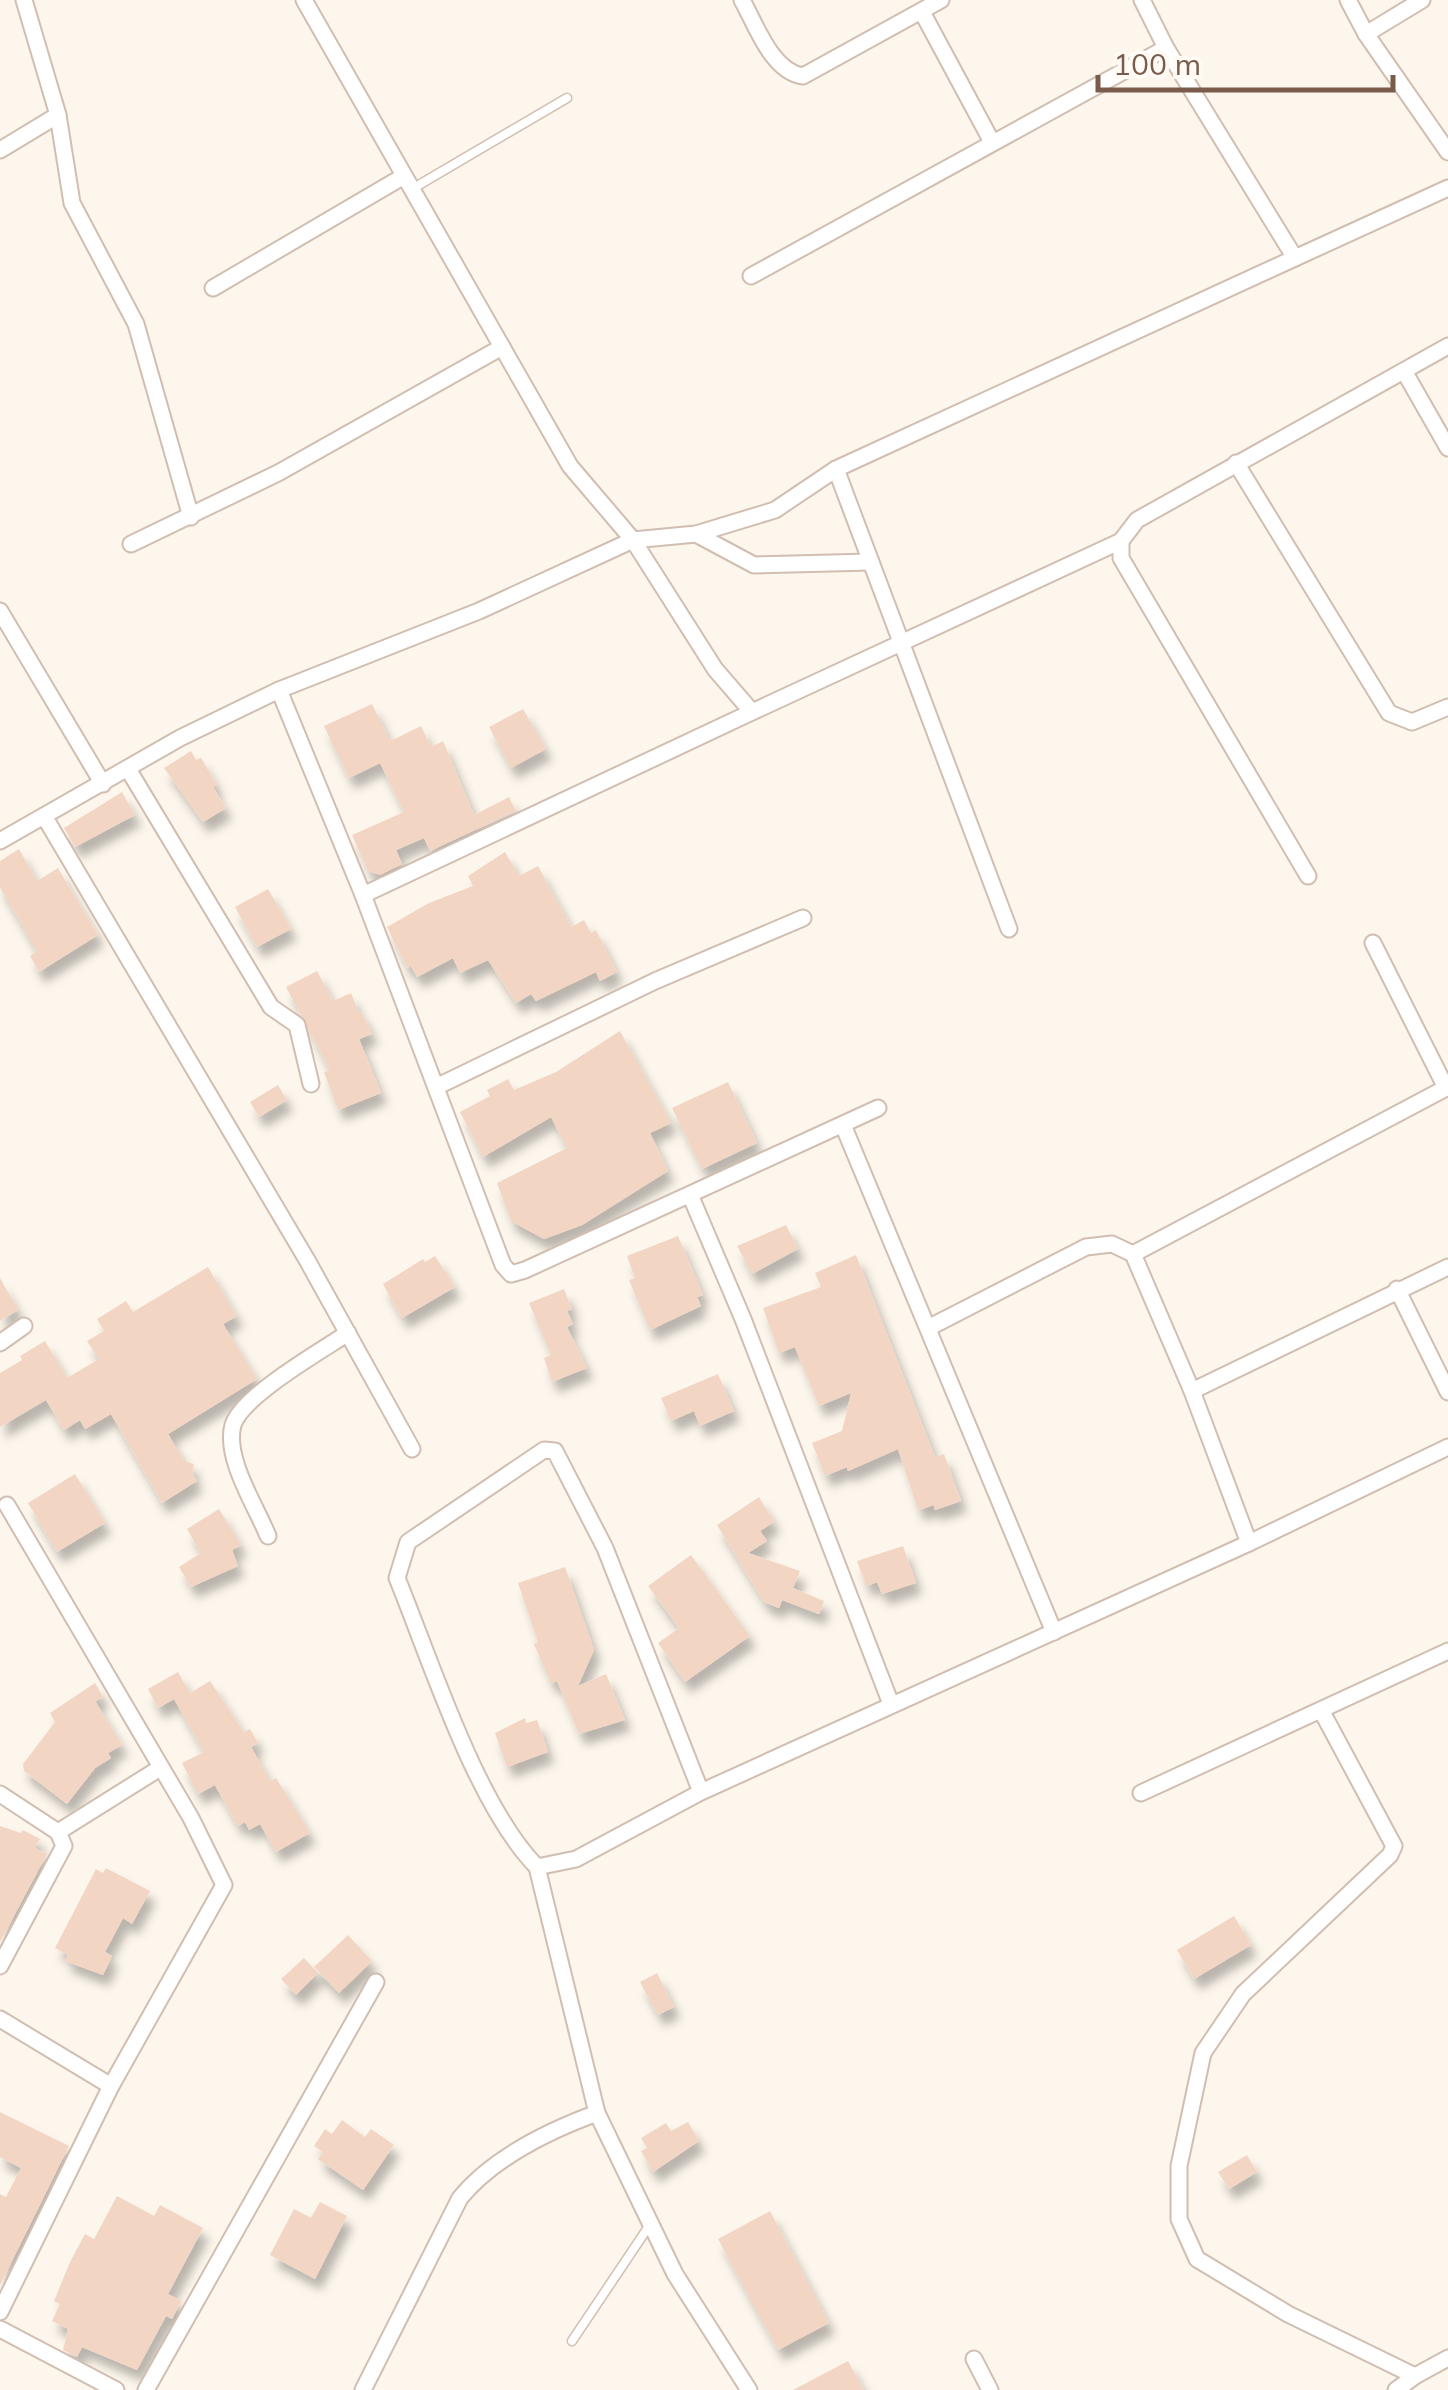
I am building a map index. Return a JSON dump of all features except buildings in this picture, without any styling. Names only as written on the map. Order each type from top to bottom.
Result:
[{"type":"street","points":[[24,0],[58,115],[72,203],[136,324],[191,517]]},
{"type":"street","points":[[304,0],[570,466],[633,540],[716,669],[752,712]]},
{"type":"street","points":[[742,0],[777,61],[792,75],[803,76],[941,0]]},
{"type":"street","points":[[1142,0],[1166,48],[1295,258]]},
{"type":"street","points":[[1348,0],[1366,34],[1448,152]]},
{"type":"street","points":[[1366,34],[1422,0]]},
{"type":"street","points":[[922,12],[992,142]]},
{"type":"street","points":[[752,276],[1166,48]]},
{"type":"street","points":[[0,150],[58,115]]},
{"type":"street","points":[[212,288],[408,183]]},
{"type":"street","points":[[0,842],[180,738],[279,690],[478,611],[633,540],[696,534],[775,510],[836,469],[1448,188]]},
{"type":"street","points":[[363,895],[1122,541],[1137,520],[1448,346]]},
{"type":"street","points":[[132,544],[191,517],[502,347]]},
{"type":"street","points":[[1404,370],[1448,448]]},
{"type":"street","points":[[1236,463],[1389,713],[1412,722],[1448,707]]},
{"type":"street","points":[[836,469],[1010,928]]},
{"type":"street","points":[[696,534],[754,564],[871,562]]},
{"type":"street","points":[[1122,541],[1121,558],[1308,876]]},
{"type":"street","points":[[0,611],[102,784]]},
{"type":"street","points":[[279,690],[363,895],[503,1265],[511,1274],[691,1196],[878,1108]]},
{"type":"street","points":[[128,769],[271,1006],[297,1025],[311,1084]]},
{"type":"street","points":[[44,816],[412,1448]]},
{"type":"street","points":[[436,1087],[655,981],[803,918]]},
{"type":"street","points":[[1132,1254],[1447,1090],[1373,943]]},
{"type":"street","points":[[843,1125],[1054,1632]]},
{"type":"street","points":[[691,1196],[743,1319],[892,1704]]},
{"type":"street","points":[[930,1327],[1086,1248],[1112,1244],[1132,1254],[1192,1391],[1249,1542]]},
{"type":"street","points":[[1192,1391],[1448,1267]]},
{"type":"street","points":[[1398,1289],[1448,1392]]},
{"type":"street","points":[[0,1343],[24,1326]]},
{"type":"street","points":[[268,1536],[234,1454],[233,1425],[247,1404],[348,1333]]},
{"type":"street","points":[[536,1867],[576,1859],[701,1792],[1448,1447]]},
{"type":"street","points":[[701,1792],[605,1548],[560,1458],[544,1450],[408,1542],[397,1578],[488,1796],[519,1849],[536,1867],[597,2113],[676,2274],[750,2390]]},
{"type":"street","points":[[0,2312],[111,2086],[224,1890],[218,1867],[6,1505]]},
{"type":"street","points":[[1141,1793],[1448,1651]]},
{"type":"street","points":[[1321,1710],[1394,1846],[1390,1855],[1243,1994],[1203,2053],[1179,2166],[1179,2219],[1197,2259],[1288,2314],[1415,2376]]},
{"type":"street","points":[[58,1832],[160,1768]]},
{"type":"street","points":[[0,1794],[58,1832],[64,1846],[0,1966]]},
{"type":"street","points":[[146,2390],[376,1982]]},
{"type":"street","points":[[0,2019],[111,2086]]},
{"type":"street","points":[[362,2390],[460,2198],[472,2183],[517,2152],[597,2113]]},
{"type":"street","points":[[0,2329],[116,2390]]},
{"type":"street","points":[[1396,2390],[1448,2358]]},
{"type":"street","points":[[974,2359],[990,2390]]},
{"type":"lane","points":[[408,183],[567,98]]},
{"type":"lane","points":[[572,2341],[651,2222]]}]
